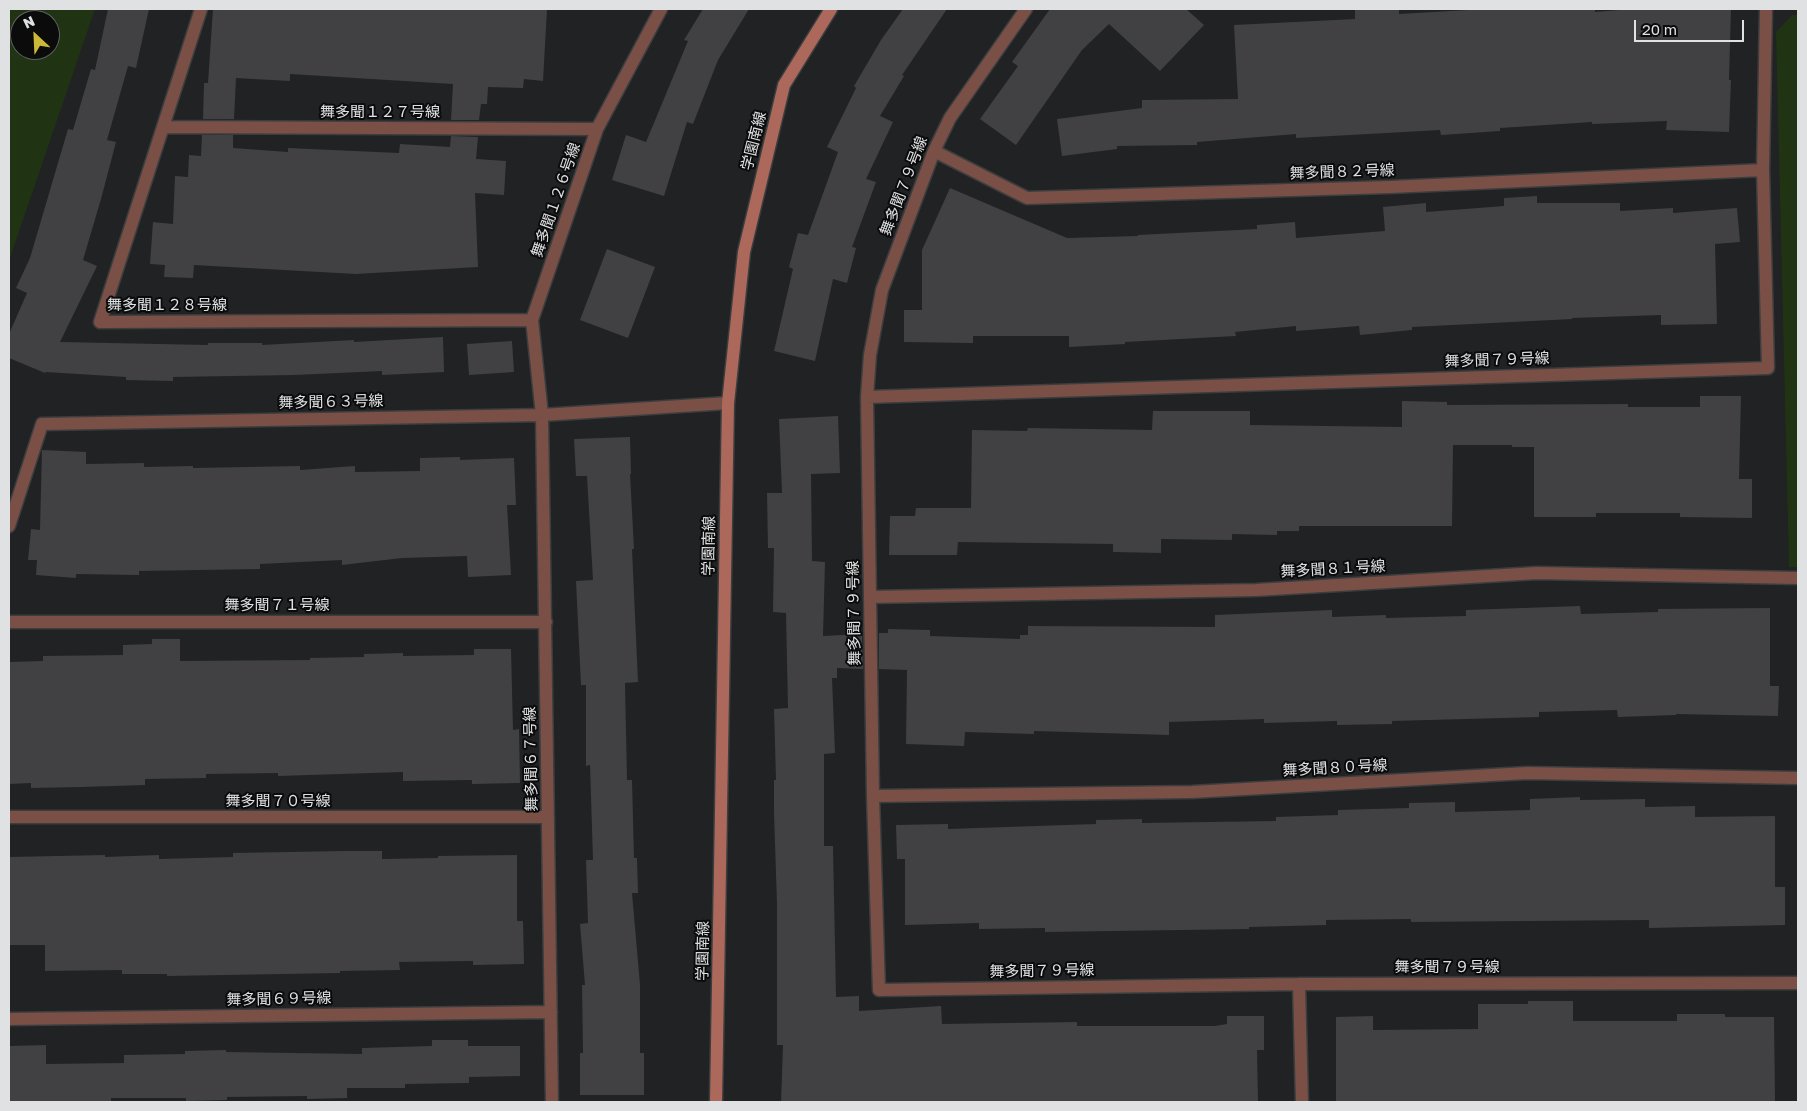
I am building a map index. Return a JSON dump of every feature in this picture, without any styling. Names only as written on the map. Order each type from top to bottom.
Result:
[{"type":"street","name":"舞多聞１２８号線","points":[[201,9],[100,322],[532,320]]},
{"type":"street","name":"舞多聞１２６号線","points":[[542,415],[532,320],[596,129],[661,9]]},
{"type":"street","name":"学園南線","points":[[716,1102],[728,403],[744,252],[784,85],[831,9]]},
{"type":"street","name":"舞多聞７９号線","points":[[1026,9],[950,118],[934,151],[882,290],[870,355],[867,397],[873,796],[879,990],[1299,984],[1798,983]]},
{"type":"street","name":"舞多聞７９号線","points":[[867,397],[1768,368],[1763,170],[1766,9]]},
{"type":"street","name":"舞多聞１２７号線","points":[[163,127],[596,129]]},
{"type":"street","name":"舞多聞８２号線","points":[[934,151],[1027,198],[1390,187],[1763,170]]},
{"type":"street","name":"舞多聞６３号線","points":[[9,526],[42,424],[542,415],[728,403]]},
{"type":"street","name":"舞多聞６７号線","points":[[542,415],[552,1102]]},
{"type":"street","name":"舞多聞８１号線","points":[[870,597],[1256,590],[1537,573],[1798,578]]},
{"type":"street","name":"舞多聞７１号線","points":[[9,622],[546,622]]},
{"type":"street","name":"舞多聞８０号線","points":[[873,796],[1192,792],[1527,774],[1798,778]]},
{"type":"street","name":"舞多聞７０号線","points":[[9,817],[548,817]]},
{"type":"street","points":[[1299,984],[1302,1102]]},
{"type":"street","name":"舞多聞６９号線","points":[[9,1019],[551,1012]]},
{"type":"green space","points":[[9,9],[95,9],[9,261]]},
{"type":"green space","points":[[1792,15],[1798,15],[1798,567],[1789,567],[1776,32]]},
{"type":"building","points":[[108,9],[149,9],[136,68],[128,66],[107,140],[116,142],[83,260],[97,266],[60,342],[208,345],[208,343],[262,343],[262,345],[443,337],[444,372],[382,375],[382,371],[173,377],[173,381],[126,380],[126,377],[45,373],[9,358],[9,334],[27,293],[16,288],[30,258],[68,129],[73,130],[91,69],[95,70]]},
{"type":"building","points":[[213,9],[547,9],[543,81],[524,79],[523,88],[488,87],[487,104],[481,104],[479,120],[451,120],[453,84],[290,74],[290,81],[236,78],[234,119],[203,119],[204,83],[208,83]]},
{"type":"building","points":[[703,9],[749,9],[718,60],[693,124],[687,122],[664,196],[612,180],[626,135],[646,142],[688,41],[684,40]]},
{"type":"building","points":[[903,9],[947,9],[902,75],[904,76],[880,116],[893,122],[866,179],[876,182],[852,247],[856,248],[847,283],[833,279],[815,361],[774,351],[793,269],[789,267],[798,233],[808,235],[838,152],[827,147],[856,88],[854,86],[881,40]]},
{"type":"building","points":[[1050,9],[1186,9],[1204,25],[1160,71],[1109,24],[1082,50],[1016,145],[980,119],[1018,66],[1012,62]]},
{"type":"building","points":[[1355,9],[1399,9],[1399,14],[1486,9],[1595,9],[1595,12],[1632,9],[1731,9],[1729,132],[1666,130],[1667,121],[1592,124],[1592,122],[1500,128],[1500,131],[1441,135],[1440,130],[1296,138],[1296,134],[1197,142],[1197,145],[1117,146],[1117,149],[1062,156],[1057,119],[1142,108],[1142,100],[1238,99],[1234,25],[1355,19]]},
{"type":"building","points":[[202,135],[233,135],[233,148],[288,152],[288,148],[399,153],[400,144],[450,147],[451,136],[478,137],[476,159],[506,161],[504,195],[475,193],[478,267],[356,274],[194,265],[193,278],[164,277],[165,265],[150,264],[153,222],[173,224],[175,176],[188,177],[189,155],[201,156]]},
{"type":"building","points":[[950,188],[1067,238],[1257,229],[1257,225],[1295,222],[1296,238],[1385,231],[1383,207],[1426,203],[1426,212],[1504,206],[1504,198],[1537,196],[1537,203],[1620,203],[1620,211],[1673,208],[1673,213],[1737,208],[1740,242],[1715,244],[1717,324],[1661,325],[1661,315],[1412,327],[1412,330],[1360,335],[1359,326],[1296,331],[1296,326],[1235,332],[1236,336],[1069,347],[1069,336],[973,336],[973,343],[904,342],[904,310],[922,310],[922,250]]},
{"type":"building","points":[[607,249],[655,267],[628,338],[580,320]]},
{"type":"building","points":[[512,341],[514,372],[469,375],[467,344]]},
{"type":"building","points":[[1700,396],[1741,396],[1739,479],[1752,479],[1752,518],[1680,517],[1680,513],[1596,513],[1596,517],[1534,517],[1534,447],[1453,445],[1452,526],[1299,526],[1299,531],[1277,531],[1277,535],[1232,534],[1232,540],[1161,539],[1161,553],[1113,552],[1113,544],[958,542],[957,555],[889,555],[890,516],[915,516],[916,508],[971,508],[972,430],[1027,431],[1028,428],[1152,430],[1153,411],[1250,411],[1250,425],[1402,427],[1402,401],[1447,402],[1447,405],[1628,404],[1628,407],[1700,407]]},
{"type":"building","points":[[838,416],[840,473],[811,474],[812,561],[825,562],[823,636],[862,634],[863,669],[837,668],[837,678],[832,678],[835,753],[824,754],[824,846],[833,846],[836,997],[859,996],[859,1011],[941,1006],[942,1024],[1077,1022],[1077,1026],[1215,1026],[1227,1024],[1227,1016],[1264,1016],[1264,1050],[1257,1050],[1258,1102],[781,1102],[783,1045],[777,1045],[774,709],[788,708],[786,613],[773,612],[774,548],[768,548],[767,493],[782,493],[779,419]]},
{"type":"building","points":[[630,437],[634,549],[632,549],[638,682],[625,683],[627,780],[632,780],[634,858],[637,858],[638,893],[632,893],[640,985],[640,1053],[644,1053],[644,1095],[580,1095],[580,1053],[583,1053],[582,985],[585,985],[580,924],[588,923],[586,860],[593,860],[590,765],[586,766],[586,685],[581,685],[576,581],[593,580],[587,476],[576,476],[574,439]]},
{"type":"building","points":[[42,450],[86,452],[86,464],[144,463],[144,467],[193,466],[193,468],[300,466],[300,470],[355,466],[355,472],[420,471],[420,458],[460,457],[460,460],[514,458],[516,505],[507,505],[511,575],[468,577],[467,556],[402,558],[342,565],[342,560],[260,564],[260,569],[139,571],[139,575],[76,574],[76,578],[36,575],[37,560],[28,560],[31,529],[40,530]]},
{"type":"building","points":[[1580,606],[1581,614],[1658,612],[1658,609],[1770,608],[1770,686],[1779,686],[1778,716],[1676,714],[1618,717],[1617,710],[1539,712],[1539,717],[1392,721],[1392,724],[1337,725],[1337,721],[1264,723],[1264,719],[1169,722],[1169,735],[1034,731],[1034,734],[965,732],[964,746],[906,744],[907,670],[879,669],[879,633],[888,633],[888,629],[930,630],[930,636],[1020,639],[1020,635],[1028,635],[1028,626],[1215,627],[1215,615],[1332,610],[1332,617],[1386,615],[1386,618],[1466,616],[1466,610]]},
{"type":"building","points":[[152,639],[180,639],[180,661],[310,660],[310,658],[364,657],[364,654],[403,653],[403,656],[474,655],[474,649],[511,649],[513,730],[519,729],[520,783],[472,784],[472,780],[403,781],[403,772],[278,776],[278,773],[206,774],[206,778],[145,779],[145,785],[82,787],[31,788],[31,783],[9,784],[9,662],[43,661],[43,656],[123,655],[123,645],[152,644]]},
{"type":"building","points":[[1580,797],[1580,800],[1645,799],[1645,807],[1695,806],[1695,817],[1775,816],[1775,887],[1785,887],[1785,925],[1649,928],[1649,920],[1411,922],[1411,919],[1326,920],[1326,925],[1249,927],[1249,929],[1045,932],[1045,928],[979,929],[979,923],[905,925],[905,859],[897,859],[896,825],[948,824],[948,829],[1096,824],[1096,820],[1142,819],[1142,823],[1276,821],[1276,817],[1338,815],[1338,810],[1409,808],[1409,803],[1455,802],[1455,812],[1530,810],[1530,799]]},
{"type":"building","points":[[382,851],[382,859],[517,855],[517,921],[523,921],[524,964],[473,965],[473,961],[399,962],[400,970],[167,976],[167,974],[122,974],[122,970],[45,971],[45,945],[9,945],[9,857],[159,855],[159,859],[233,857],[233,853]]},
{"type":"building","points":[[1528,1001],[1573,1001],[1573,1021],[1677,1021],[1677,1014],[1725,1014],[1725,1017],[1774,1017],[1775,1102],[1336,1102],[1336,1017],[1373,1016],[1373,1030],[1478,1029],[1478,1004],[1528,1004]]},
{"type":"building","points":[[432,1040],[468,1040],[468,1046],[520,1046],[520,1076],[469,1077],[469,1083],[405,1084],[405,1088],[347,1088],[347,1098],[307,1099],[307,1096],[227,1097],[227,1100],[186,1101],[186,1098],[111,1098],[111,1102],[9,1102],[10,1046],[46,1045],[46,1064],[124,1063],[124,1055],[185,1054],[185,1051],[226,1050],[226,1052],[362,1054],[362,1048],[432,1046]]}]
